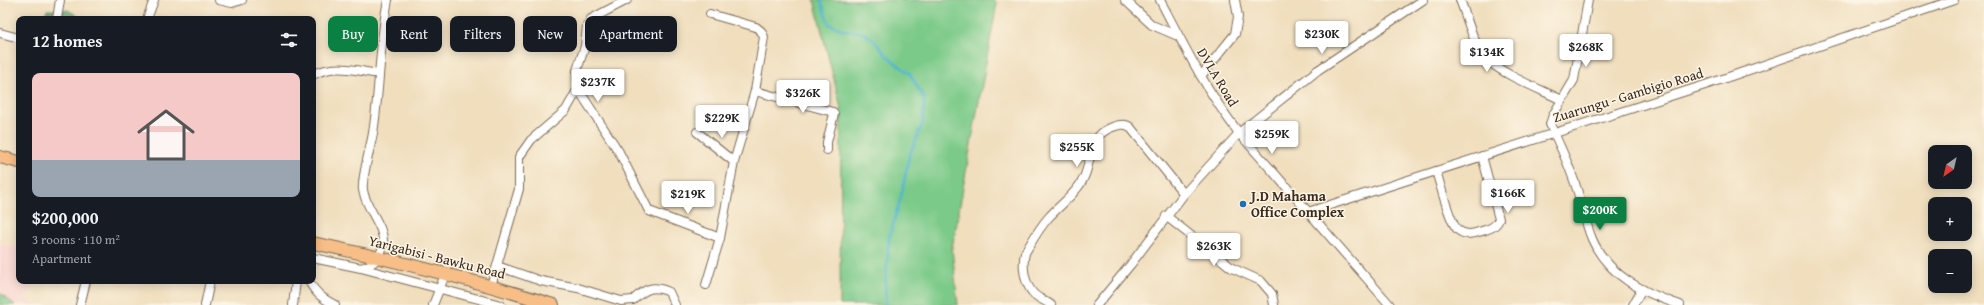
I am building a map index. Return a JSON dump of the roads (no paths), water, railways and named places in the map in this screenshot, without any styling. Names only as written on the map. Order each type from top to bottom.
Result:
[{"type":"highway","points":[[0,157],[16,161]]},
{"type":"highway","name":"Yarigabisi - Bawku Road","points":[[316,244],[379,257],[491,286],[553,305]]},
{"type":"street","points":[[57,16],[60,0]]},
{"type":"street","points":[[148,16],[154,0]]},
{"type":"street","points":[[219,0],[232,3],[242,0]]},
{"type":"street","points":[[361,268],[368,266],[379,257],[383,237],[368,207],[362,189],[374,132],[384,19],[388,0]]},
{"type":"street","points":[[627,0],[591,19],[587,25],[585,46],[577,70],[578,88],[619,152],[649,211],[720,238]]},
{"type":"street","points":[[1126,0],[1152,25],[1178,36]]},
{"type":"street","name":"DVLA Road","points":[[1160,0],[1178,36],[1221,110],[1239,133],[1390,305]]},
{"type":"street","points":[[1201,76],[1235,34],[1238,17],[1235,0]]},
{"type":"street","points":[[1097,305],[1131,264],[1184,194],[1239,133],[1318,70],[1423,0]]},
{"type":"street","points":[[1460,0],[1474,39],[1486,58],[1505,72],[1562,100]]},
{"type":"street","points":[[1588,0],[1575,75],[1550,120],[1550,124],[1574,178],[1592,239],[1601,256],[1614,271],[1642,289],[1680,305]]},
{"type":"street","name":"Zuarungu - Gambigio Road","points":[[1308,212],[1553,132],[1705,85],[1954,0]]},
{"type":"street","points":[[706,285],[720,238],[734,162],[754,91],[764,38],[761,31],[756,27],[710,14]]},
{"type":"street","points":[[0,34],[16,37]]},
{"type":"street","points":[[316,74],[328,69],[340,68],[379,74]]},
{"type":"street","points":[[491,286],[519,189],[519,157],[531,140],[566,110],[578,88]]},
{"type":"street","points":[[754,91],[833,112],[834,114],[827,142],[827,150]]},
{"type":"street","points":[[1051,305],[1033,294],[1029,287],[1023,260],[1025,253],[1048,218],[1080,185],[1084,178],[1093,146],[1102,133],[1121,124],[1126,124],[1184,194]]},
{"type":"street","points":[[697,132],[734,162]]},
{"type":"street","points":[[1436,171],[1454,226],[1464,234],[1469,235],[1479,232],[1493,227],[1497,224],[1498,219],[1482,156]]},
{"type":"street","points":[[1166,216],[1232,268],[1261,281],[1272,294],[1274,305]]},
{"type":"street","points":[[316,259],[361,268],[438,290],[501,305]]},
{"type":"street","points":[[497,266],[540,281],[578,288],[621,301],[633,303],[641,293],[650,288],[659,287],[670,292],[675,305]]},
{"type":"street","points":[[433,305],[445,275]]},
{"type":"street","points":[[80,305],[85,284]]},
{"type":"street","points":[[205,305],[209,284]]},
{"type":"street","points":[[292,305],[296,284]]},
{"type":"street","points":[[310,284],[322,299],[335,305]]},
{"type":"street","points":[[1633,305],[1642,289]]},
{"type":"waterway","points":[[821,0],[829,24],[844,30],[861,32],[872,38],[887,56],[910,74],[924,98],[923,122],[909,156],[902,193],[889,238],[885,292],[886,305]]},
{"type":"place","name":"J.D Mahama Office Complex","points":[[1243,204]]}]
